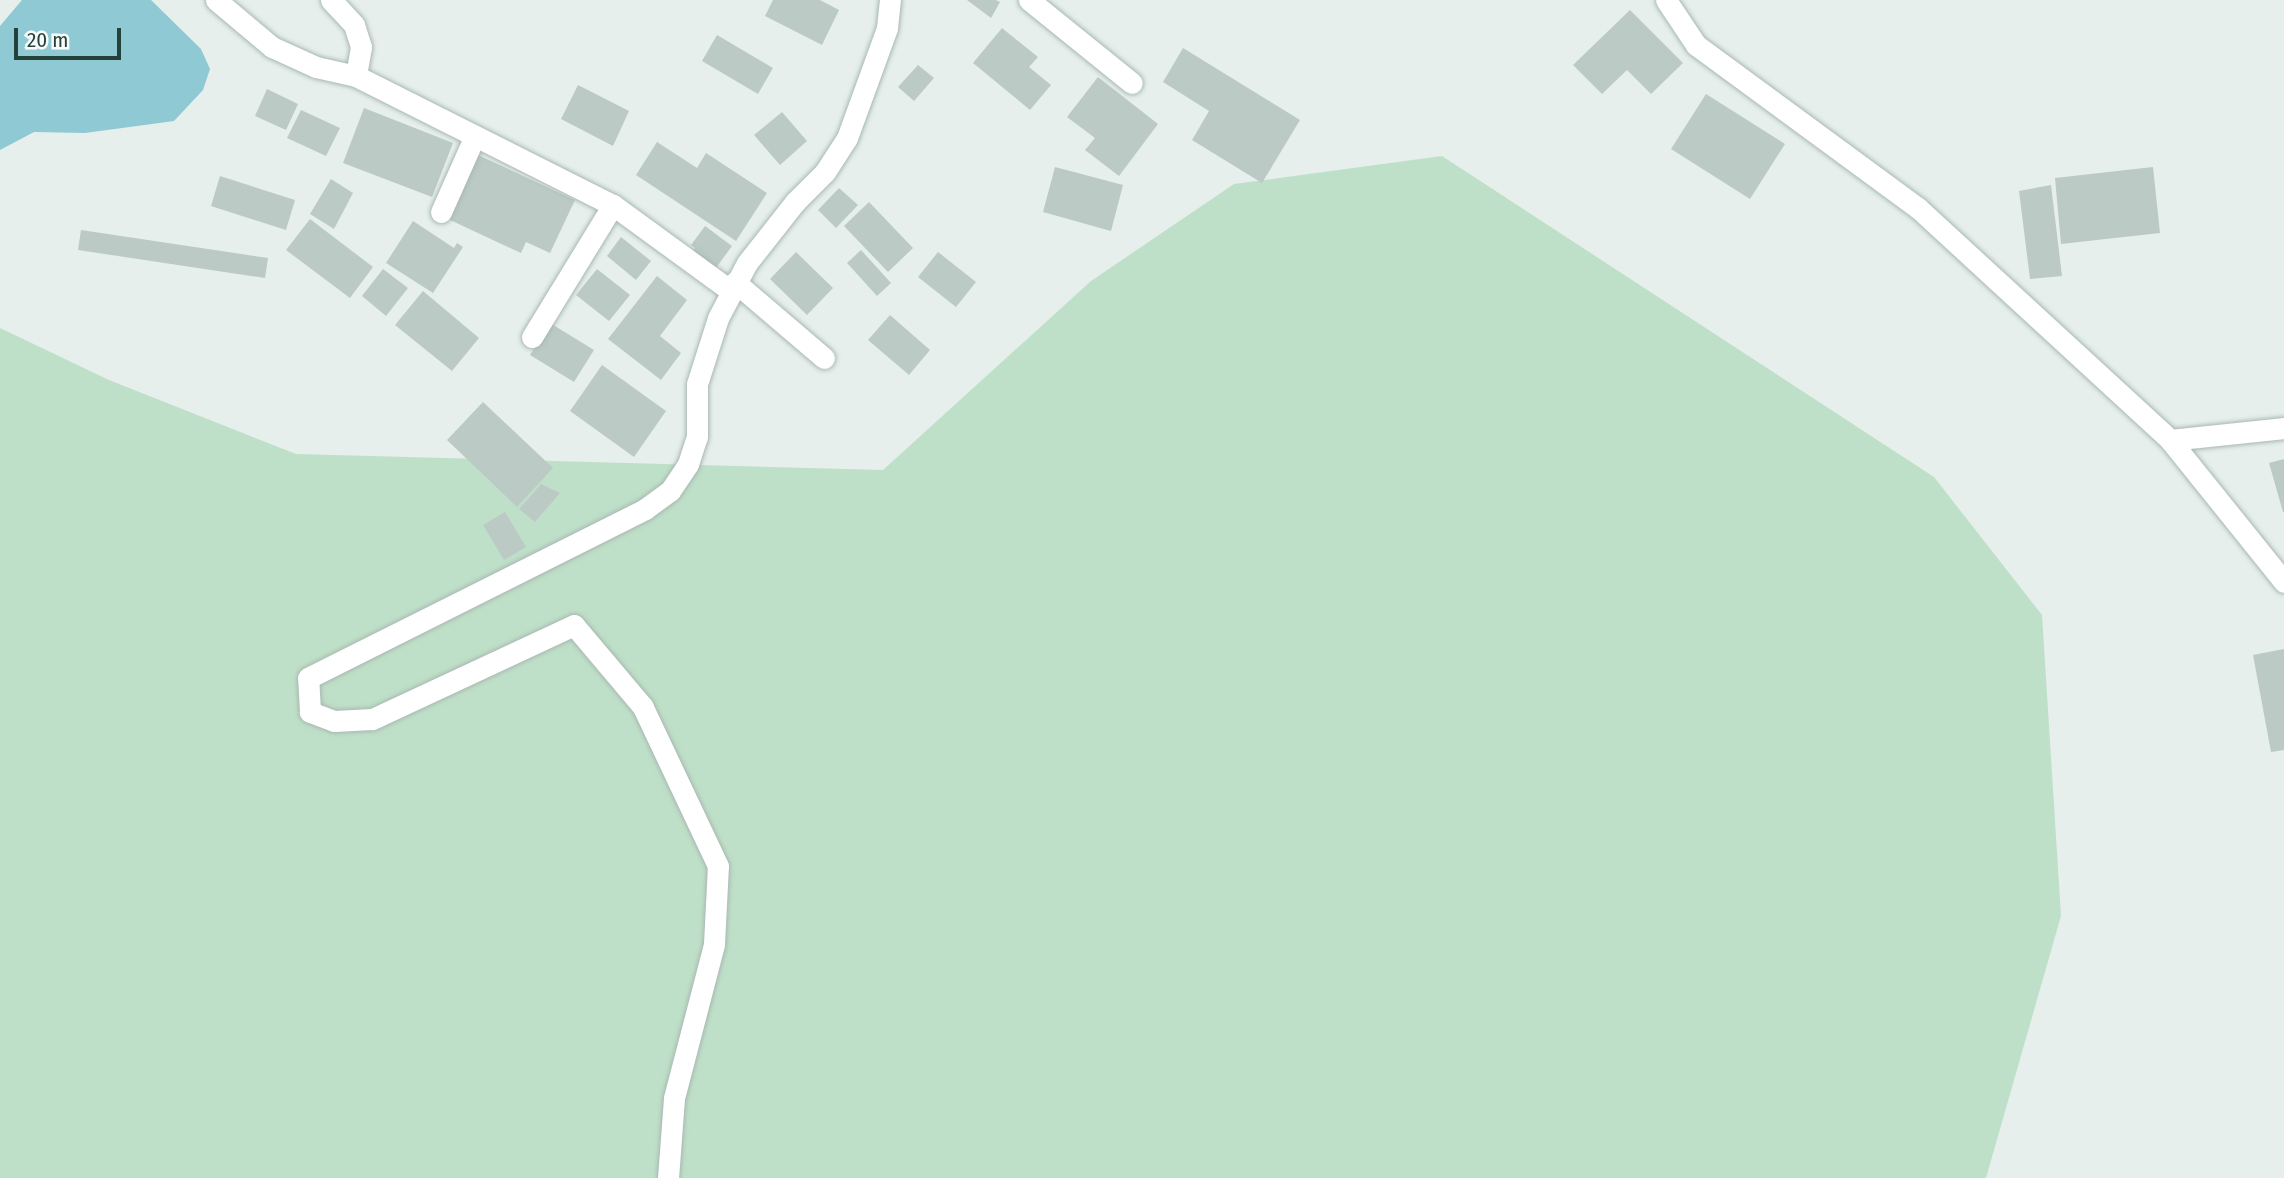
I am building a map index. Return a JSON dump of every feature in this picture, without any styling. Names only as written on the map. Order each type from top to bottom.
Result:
[{"type":"street","points":[[216,0],[272,47],[316,67],[356,76],[474,138],[613,205],[733,286],[824,358]]},
{"type":"street","points":[[331,0],[354,24],[361,47],[356,76]]},
{"type":"street","points":[[668,1178],[674,1098],[714,944],[718,866],[643,707],[574,625],[372,719],[334,721],[310,712],[308,678],[645,509],[670,491],[688,464],[697,437],[697,384],[733,286],[795,202],[825,172],[847,138],[887,28],[890,0]]},
{"type":"street","points":[[1029,0],[1132,83]]},
{"type":"street","points":[[1666,0],[1696,45],[1918,208],[2170,440],[2284,582]]},
{"type":"street","points":[[441,212],[474,138]]},
{"type":"street","points":[[532,337],[613,205]]},
{"type":"street","points":[[2170,440],[2284,428]]},
{"type":"green space","points":[[1442,156],[1934,477],[2042,615],[2061,916],[1986,1178],[0,1178],[0,328],[109,380],[296,454],[883,470],[1091,281],[1234,184]]},
{"type":"water","points":[[22,0],[151,0],[201,49],[210,69],[203,90],[174,121],[85,133],[34,132],[0,150],[0,26]]},
{"type":"building","points":[[773,0],[820,0],[839,10],[822,45],[765,16]]},
{"type":"building","points":[[967,0],[996,0],[1000,2],[991,18]]},
{"type":"building","points":[[1630,10],[1683,63],[1651,94],[1627,70],[1602,94],[1573,65]]},
{"type":"building","points":[[1002,28],[1038,57],[1029,67],[1051,85],[1030,110],[973,63]]},
{"type":"building","points":[[717,35],[773,68],[758,94],[702,61]]},
{"type":"building","points":[[1183,48],[1300,120],[1262,183],[1192,140],[1209,111],[1163,82]]},
{"type":"building","points":[[918,65],[934,78],[914,101],[898,87]]},
{"type":"building","points":[[1098,77],[1158,124],[1119,176],[1085,150],[1095,138],[1067,117]]},
{"type":"building","points":[[578,85],[629,111],[613,146],[561,119]]},
{"type":"building","points":[[267,89],[298,104],[286,130],[255,116]]},
{"type":"building","points":[[1706,94],[1785,144],[1750,199],[1671,149]]},
{"type":"building","points":[[364,108],[453,143],[432,197],[343,163]]},
{"type":"building","points":[[301,110],[340,128],[326,156],[287,138]]},
{"type":"building","points":[[782,112],[807,141],[780,165],[754,135]]},
{"type":"building","points":[[657,142],[697,168],[706,153],[767,193],[736,241],[636,175]]},
{"type":"building","points":[[478,155],[575,200],[550,253],[526,242],[521,253],[448,219]]},
{"type":"building","points":[[1055,167],[1123,185],[1111,231],[1043,212]]},
{"type":"building","points":[[2153,167],[2160,233],[2061,244],[2055,178]]},
{"type":"building","points":[[220,176],[295,200],[286,230],[211,206]]},
{"type":"building","points":[[331,179],[353,193],[334,229],[310,214]]},
{"type":"building","points":[[2051,185],[2062,276],[2030,279],[2019,191]]},
{"type":"building","points":[[839,188],[858,205],[836,228],[818,210]]},
{"type":"building","points":[[869,202],[913,248],[888,272],[844,226]]},
{"type":"building","points":[[310,219],[373,267],[350,298],[286,250]]},
{"type":"building","points":[[413,221],[454,248],[457,243],[463,247],[433,293],[386,263]]},
{"type":"building","points":[[705,226],[732,246],[713,272],[690,256],[695,248],[691,245]]},
{"type":"building","points":[[81,230],[268,258],[265,278],[78,250]]},
{"type":"building","points":[[621,237],[651,261],[636,280],[607,256]]},
{"type":"building","points":[[861,250],[891,283],[877,296],[847,263]]},
{"type":"building","points":[[796,252],[833,288],[807,315],[770,279]]},
{"type":"building","points":[[938,252],[976,282],[956,307],[918,277]]},
{"type":"building","points":[[383,269],[408,288],[386,316],[362,296]]},
{"type":"building","points":[[597,269],[630,295],[609,321],[576,295]]},
{"type":"building","points":[[657,276],[687,300],[660,336],[681,353],[661,380],[608,339]]},
{"type":"building","points":[[423,291],[479,338],[452,371],[395,325]]},
{"type":"building","points":[[890,315],[930,350],[909,375],[868,340]]},
{"type":"building","points":[[550,323],[594,350],[574,382],[530,355]]},
{"type":"building","points":[[602,365],[666,411],[634,457],[570,411]]},
{"type":"building","points":[[483,402],[553,468],[517,507],[447,440]]},
{"type":"building","points":[[2284,459],[2284,512],[2283,512],[2269,463]]},
{"type":"building","points":[[541,484],[560,493],[535,522],[519,509]]},
{"type":"building","points":[[505,512],[526,547],[504,560],[483,525]]},
{"type":"building","points":[[2284,649],[2284,750],[2271,752],[2253,655]]}]
